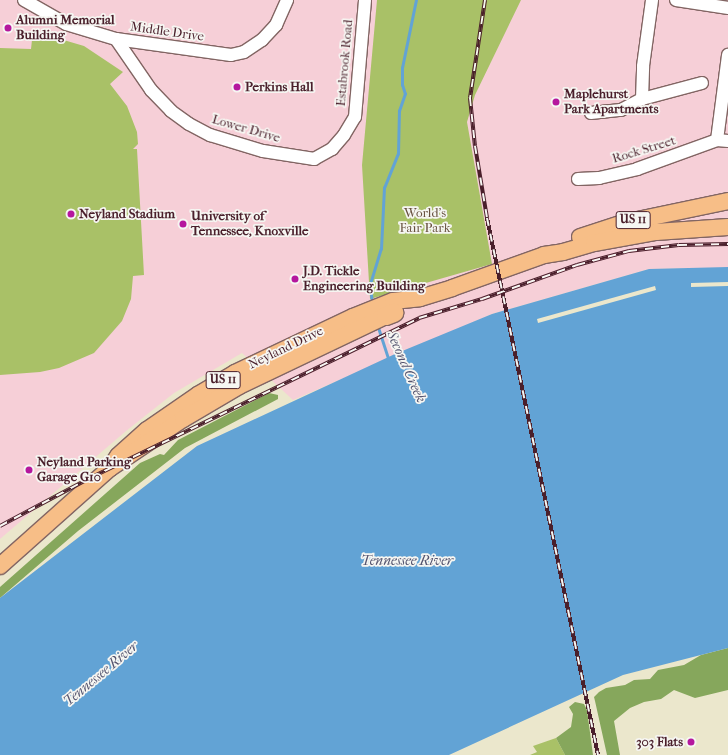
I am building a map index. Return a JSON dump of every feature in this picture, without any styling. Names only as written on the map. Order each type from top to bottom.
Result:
[{"type":"main road","name":"Neyland Drive","points":[[544,255],[559,244],[623,223],[728,201]]},
{"type":"main road","name":"Neyland Drive","points":[[0,566],[110,468],[211,402],[356,322],[388,312],[420,298],[544,255],[564,252],[622,237],[728,227]]},
{"type":"street","name":"Middle Drive","points":[[24,0],[66,24],[116,39],[231,55],[241,53],[262,40],[276,25],[287,0]]},
{"type":"street","name":"Estabrook Road","points":[[314,159],[332,149],[344,136],[355,117],[365,0]]},
{"type":"street","points":[[642,99],[643,66],[652,0]]},
{"type":"street","points":[[676,0],[728,8]]},
{"type":"street","name":"Lower Drive","points":[[116,39],[151,90],[171,111],[189,124],[210,135],[262,151],[314,159]]},
{"type":"street","points":[[723,141],[728,55]]},
{"type":"street","points":[[591,113],[621,110],[642,99],[702,83]]},
{"type":"street","name":"Rock Street","points":[[578,180],[599,178],[637,169],[723,141]]},
{"type":"shaded area","points":[[0,0],[728,0],[728,268],[649,269],[492,314],[293,400],[242,353],[174,393],[126,431],[0,539]]},
{"type":"green space","name":"World's Fair Park","points":[[377,0],[521,0],[475,95],[467,122],[492,264],[370,299],[362,165]]},
{"type":"green space","name":"Neyland Stadium","points":[[33,31],[84,46],[123,72],[110,84],[127,106],[137,132],[138,144],[133,149],[137,149],[144,275],[133,276],[131,299],[122,321],[94,353],[59,368],[40,372],[0,375],[0,48],[31,49]]},
{"type":"green space","points":[[269,393],[278,395],[278,399],[185,448],[78,531],[0,598],[0,587],[140,463],[160,454],[164,455],[178,440]]},
{"type":"green space","points":[[728,648],[728,690],[695,698],[674,690],[661,699],[644,702],[630,708],[614,721],[620,755],[607,755],[594,697],[599,692],[606,688],[625,685],[634,680],[650,679],[658,670],[684,665],[701,655]]},
{"type":"green space","points":[[575,702],[584,704],[587,710],[593,755],[565,755],[556,738],[571,727],[573,714],[569,707]]},
{"type":"green space","points":[[556,738],[565,755],[530,755],[537,752],[533,746]]},
{"type":"water","name":"Tennessee River","points":[[728,267],[728,648],[623,675],[449,755],[0,755],[0,598],[197,446],[395,354],[492,314],[649,269]]},
{"type":"pier","points":[[728,282],[728,286],[691,287],[691,283]]},
{"type":"pier","points":[[655,286],[656,290],[538,323],[537,319]]},
{"type":"waterway","name":"Second Creek","points":[[372,304],[370,284],[381,249],[384,188],[398,154],[399,111],[405,94],[402,85],[402,68],[416,0]]},
{"type":"waterway","name":"Second Creek","points":[[378,326],[389,359]]},
{"type":"railway","points":[[485,0],[470,98],[475,146],[487,218],[598,755]]},
{"type":"railway","points":[[0,526],[90,478],[419,318],[482,299],[577,265],[629,251],[679,245],[728,244]]},
{"type":"place","name":"Alumni Memorial Building","points":[[8,28]]},
{"type":"place","name":"Perkins Hall","points":[[237,87]]},
{"type":"place","name":"Maplehurst Park Apartments","points":[[556,102]]},
{"type":"place","name":"Neyland Stadium","points":[[71,214]]},
{"type":"place","name":"University of Tennessee, Knoxville","points":[[183,224]]},
{"type":"place","name":"J.D. Tickle Engineering Building","points":[[295,279]]},
{"type":"place","name":"Neyland Parking Garage G10","points":[[29,470]]},
{"type":"place","name":"303 Flats","points":[[691,742]]}]
